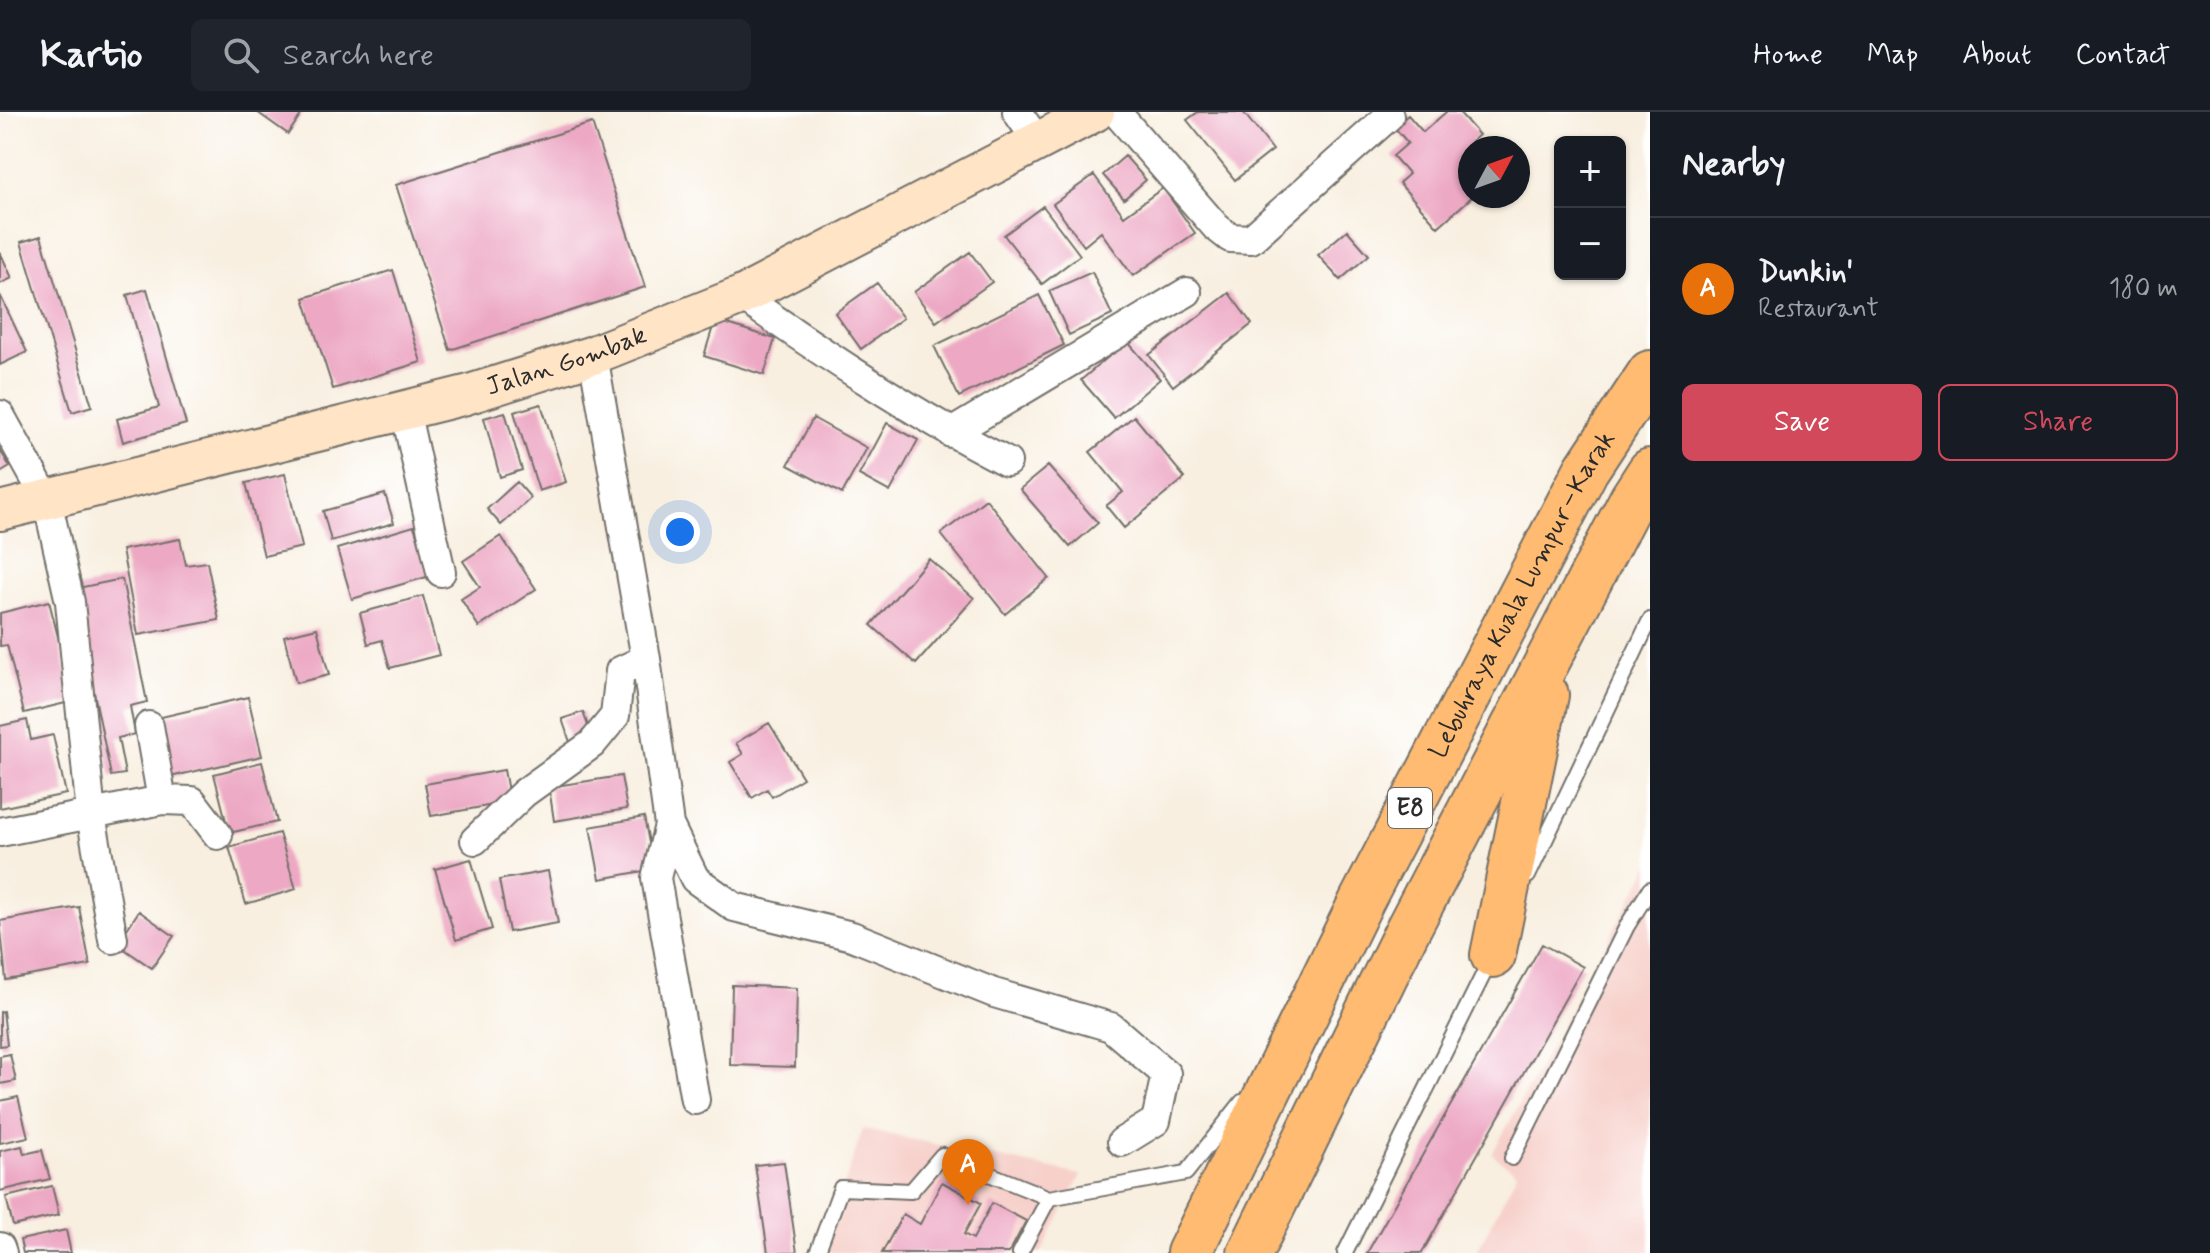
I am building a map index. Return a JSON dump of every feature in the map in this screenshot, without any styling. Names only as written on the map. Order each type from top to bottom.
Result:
[{"type":"highway","name":"Lebuhraya Kuala Lumpur–Karak","points":[[1189,1253],[1295,1036],[1586,470],[1650,373]]},
{"type":"highway","name":"Lebuhraya Kuala Lumpur–Karak","points":[[1250,1253],[1406,933],[1559,638],[1650,471]]},
{"type":"highway","points":[[1493,955],[1559,638]]},
{"type":"main road","name":"Jalan Gombak","points":[[0,511],[405,410],[593,355],[741,296],[1095,112]]},
{"type":"street","points":[[1017,112],[1039,143]]},
{"type":"street","points":[[1116,112],[1216,227],[1230,238],[1251,239],[1389,116]]},
{"type":"street","points":[[951,433],[1187,292]]},
{"type":"street","points":[[741,296],[838,364],[951,433],[1007,462]]},
{"type":"street","points":[[593,355],[646,659],[669,825],[695,879],[734,907],[852,936],[994,993],[1111,1027],[1166,1074],[1156,1121],[1122,1142]]},
{"type":"street","points":[[405,410],[441,572]]},
{"type":"street","points":[[0,415],[47,500],[70,602],[91,815],[113,939]]},
{"type":"street","points":[[475,840],[524,793],[592,744],[615,716],[620,671],[646,659]]},
{"type":"street","points":[[149,726],[162,800]]},
{"type":"street","points":[[0,832],[162,800],[192,801],[218,835]]},
{"type":"street","points":[[669,825],[656,878],[695,1100]]},
{"type":"street","points":[[0,1247],[2,1253]]},
{"type":"lane","points":[[1345,1253],[1493,955],[1555,815],[1650,620]]},
{"type":"lane","points":[[1512,1158],[1627,926],[1650,889]]},
{"type":"lane","points":[[817,1253],[841,1188],[911,1191],[942,1155],[1049,1198],[1186,1173],[1295,1036]]},
{"type":"lane","points":[[1020,1253],[1049,1198]]},
{"type":"shaded area","points":[[1650,864],[1650,1253],[1476,1253],[1517,1173],[1492,1154]]},
{"type":"shaded area","points":[[863,1129],[1081,1175],[1041,1253],[821,1253]]},
{"type":"building","points":[[257,112],[303,112],[288,134]]},
{"type":"building","points":[[1198,112],[1243,112],[1273,150],[1235,180],[1187,120]]},
{"type":"building","points":[[1446,112],[1459,112],[1479,135],[1458,136],[1459,208],[1438,227],[1399,183],[1409,174],[1393,156],[1408,143],[1394,127],[1408,115],[1423,132]]},
{"type":"building","points":[[592,123],[645,287],[450,350],[396,185]]},
{"type":"building","points":[[1125,156],[1146,180],[1124,199],[1103,175]]},
{"type":"building","points":[[1094,175],[1124,216],[1163,188],[1195,233],[1133,276],[1101,232],[1084,246],[1053,204]]},
{"type":"building","points":[[1043,206],[1080,255],[1042,284],[1004,235]]},
{"type":"building","points":[[1347,230],[1369,255],[1340,280],[1318,255]]},
{"type":"building","points":[[41,236],[92,406],[72,412],[21,242]]},
{"type":"building","points":[[0,252],[12,278],[0,284]]},
{"type":"building","points":[[970,252],[992,282],[936,322],[914,292]]},
{"type":"building","points":[[393,270],[421,362],[333,389],[304,298]]},
{"type":"building","points":[[1092,272],[1112,315],[1069,335],[1049,291]]},
{"type":"building","points":[[877,283],[903,318],[861,349],[835,313]]},
{"type":"building","points":[[147,289],[186,424],[123,442],[117,419],[159,407],[127,295]]},
{"type":"building","points":[[1229,293],[1252,324],[1173,386],[1149,355]]},
{"type":"building","points":[[0,295],[27,352],[0,365]]},
{"type":"building","points":[[1039,295],[1064,345],[959,397],[934,346]]},
{"type":"building","points":[[715,320],[775,339],[764,375],[704,356]]},
{"type":"building","points":[[1127,341],[1160,379],[1114,418],[1081,380]]},
{"type":"building","points":[[541,404],[566,482],[539,491],[514,412]]},
{"type":"building","points":[[505,412],[522,470],[500,477],[484,418]]},
{"type":"building","points":[[1134,416],[1185,478],[1124,528],[1106,506],[1123,492],[1090,452]]},
{"type":"building","points":[[813,418],[867,448],[842,494],[788,465]]},
{"type":"building","points":[[887,423],[918,440],[890,492],[859,475]]},
{"type":"building","points":[[0,450],[10,467],[0,473]]},
{"type":"building","points":[[1048,466],[1098,523],[1070,547],[1020,489]]},
{"type":"building","points":[[285,474],[302,547],[264,556],[246,483]]},
{"type":"building","points":[[517,482],[531,498],[501,525],[487,509]]},
{"type":"building","points":[[385,494],[394,523],[331,541],[323,511]]},
{"type":"building","points":[[986,499],[1049,578],[1005,614],[941,534]]},
{"type":"building","points":[[414,526],[430,576],[352,599],[337,549]]},
{"type":"building","points":[[501,536],[536,589],[479,627],[461,599],[480,587],[463,561]]},
{"type":"building","points":[[180,539],[186,565],[207,562],[219,620],[138,635],[122,550]]},
{"type":"building","points":[[929,559],[974,598],[916,664],[871,625]]},
{"type":"building","points":[[122,579],[147,702],[130,706],[135,734],[118,738],[125,774],[111,776],[73,589]]},
{"type":"building","points":[[423,596],[439,655],[390,668],[382,640],[368,644],[360,613]]},
{"type":"building","points":[[49,601],[74,701],[24,713],[7,645],[0,646],[0,613]]},
{"type":"building","points":[[317,628],[329,675],[296,683],[284,636]]},
{"type":"building","points":[[248,697],[262,756],[170,777],[157,718]]},
{"type":"building","points":[[583,712],[591,734],[570,742],[562,719]]},
{"type":"building","points":[[27,720],[31,740],[53,735],[66,794],[0,808],[0,726]]},
{"type":"building","points":[[769,723],[803,778],[772,797],[767,789],[752,798],[730,762],[743,754],[736,743]]},
{"type":"building","points":[[262,762],[277,822],[229,833],[214,774]]},
{"type":"building","points":[[504,770],[510,802],[431,816],[425,784]]},
{"type":"building","points":[[621,776],[627,809],[554,821],[549,787]]},
{"type":"building","points":[[644,817],[654,869],[600,879],[590,827]]},
{"type":"building","points":[[279,833],[296,889],[246,904],[229,847]]},
{"type":"building","points":[[471,859],[492,929],[456,940],[435,869]]},
{"type":"building","points":[[548,871],[558,923],[509,932],[499,880]]},
{"type":"building","points":[[79,907],[90,965],[6,980],[0,921]]},
{"type":"building","points":[[139,911],[174,936],[152,968],[117,944]]},
{"type":"building","points":[[1542,944],[1583,967],[1422,1253],[1367,1253]]},
{"type":"building","points":[[732,985],[797,988],[795,1067],[730,1065]]},
{"type":"building","points":[[3,1011],[7,1045],[0,1046],[0,1012]]},
{"type":"building","points":[[10,1054],[16,1081],[0,1084],[0,1056]]},
{"type":"building","points":[[18,1097],[28,1137],[0,1143],[0,1101]]},
{"type":"building","points":[[22,1146],[24,1154],[42,1150],[50,1179],[0,1191],[0,1151]]},
{"type":"building","points":[[784,1162],[797,1253],[768,1253],[755,1165]]},
{"type":"building","points":[[942,1182],[981,1203],[964,1234],[973,1239],[992,1203],[1026,1221],[1009,1253],[882,1253],[903,1214],[920,1224]]},
{"type":"building","points":[[52,1186],[59,1215],[13,1226],[6,1197]]},
{"type":"building","points":[[66,1230],[71,1253],[23,1253],[20,1240]]},
{"type":"place","name":"Dunkin'","points":[[968,1205]]}]
